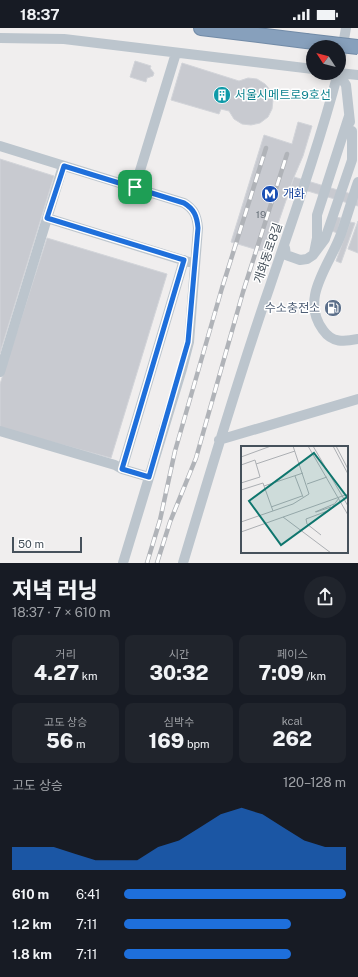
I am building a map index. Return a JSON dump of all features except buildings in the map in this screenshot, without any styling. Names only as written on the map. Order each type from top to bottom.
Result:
[{"type":"highway","points":[[201,28],[307,37],[358,39]]},
{"type":"highway","points":[[265,28],[358,47]]},
{"type":"street","points":[[344,40],[346,29]]},
{"type":"street","points":[[0,38],[64,39],[306,69]]},
{"type":"street","points":[[135,187],[176,53]]},
{"type":"street","points":[[346,74],[358,75]]},
{"type":"street","name":"개화동로8길","points":[[183,563],[220,440],[300,201],[336,80]]},
{"type":"street","points":[[342,80],[346,86],[349,116],[358,149]]},
{"type":"street","points":[[314,255],[317,238],[317,215],[349,116]]},
{"type":"street","points":[[285,244],[286,255],[300,260],[314,255],[325,239],[352,160],[352,131]]},
{"type":"street","points":[[0,146],[184,203],[192,208],[197,216],[198,228],[188,342],[123,563]]},
{"type":"street","points":[[0,372],[64,166]]},
{"type":"street","points":[[358,182],[340,235],[317,284],[314,296],[315,315],[326,335],[340,342],[358,338]]},
{"type":"street","points":[[47,218],[195,264]]},
{"type":"street","points":[[122,469],[184,260]]},
{"type":"street","points":[[220,440],[358,399]]},
{"type":"street","points":[[0,431],[149,477]]},
{"type":"railway","points":[[147,563],[160,520],[175,451],[222,288],[266,148]]},
{"type":"railway","points":[[157,563],[170,522],[196,458],[243,292],[287,154]]},
{"type":"place","name":"서울시메트로9호선","points":[[222,95]]},
{"type":"place","name":"개화","points":[[270,194]]},
{"type":"place","name":"수소충전소","points":[[333,308]]},
{"type":"route","points":[[64,166],[135,187],[184,203],[192,208],[197,216],[198,228],[188,342],[182,369],[149,477],[122,469],[184,260],[47,218],[64,166]]}]
